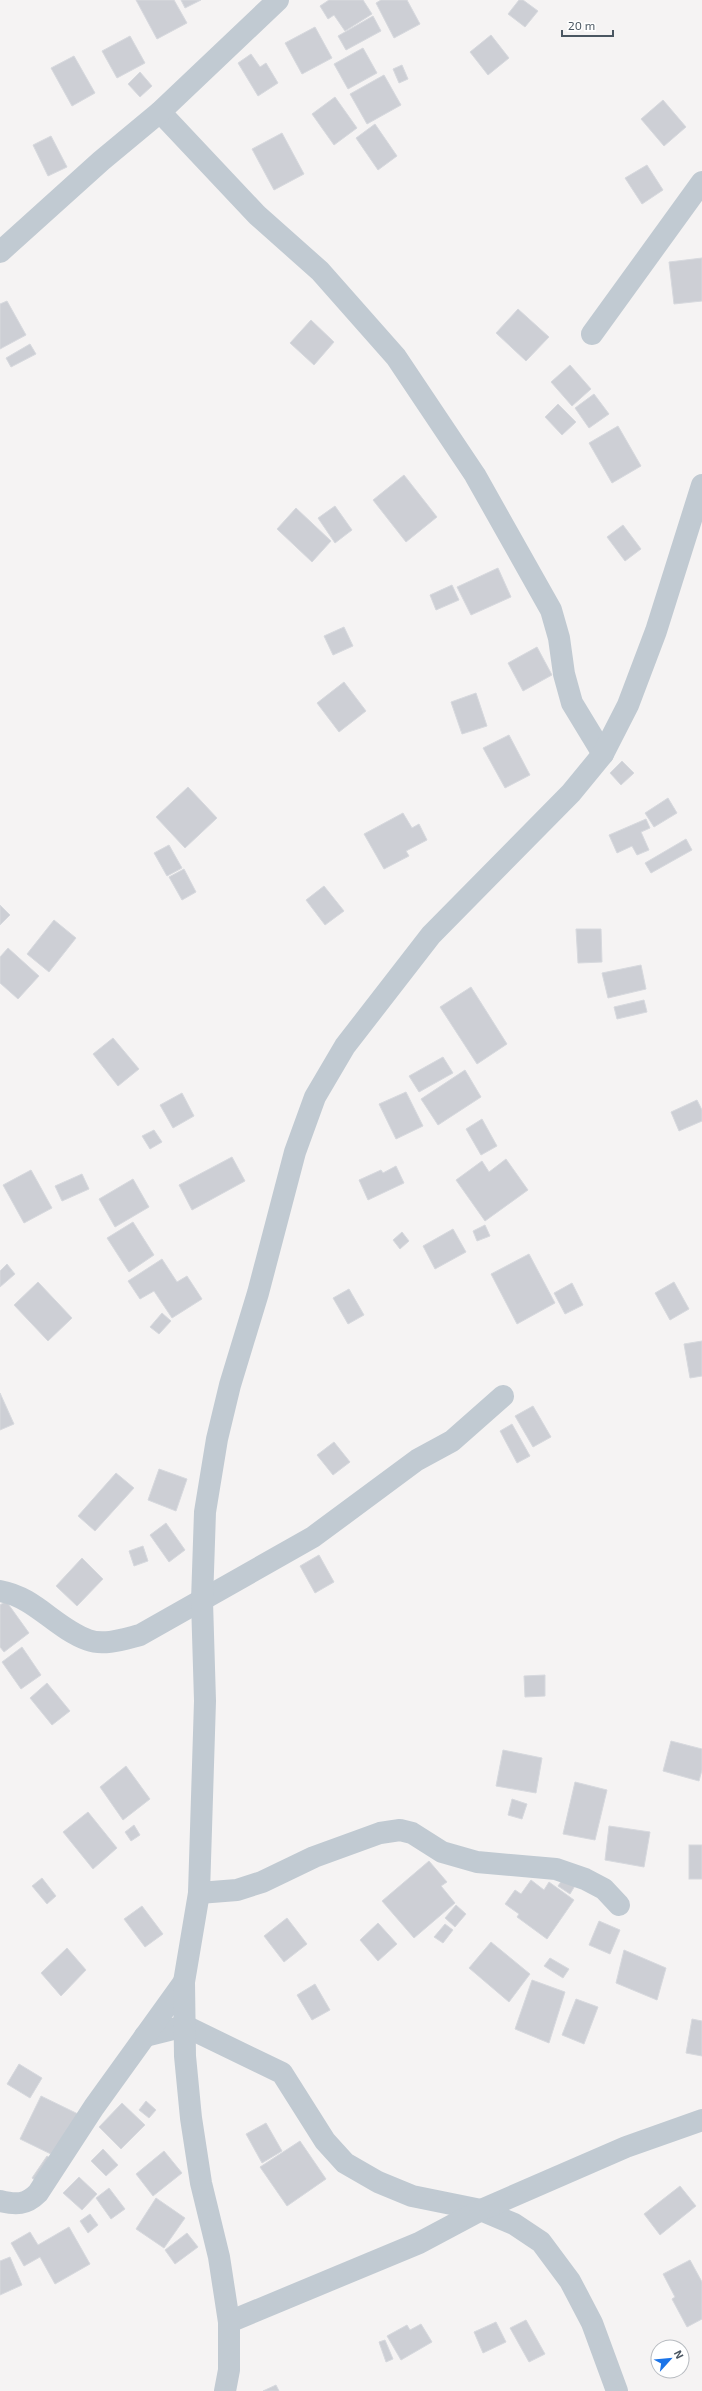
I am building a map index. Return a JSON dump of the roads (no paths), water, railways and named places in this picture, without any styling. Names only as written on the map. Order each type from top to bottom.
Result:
[{"type":"street","points":[[0,252],[100,161],[160,112],[278,0]]},
{"type":"street","points":[[160,112],[257,215],[320,271],[396,357],[475,475],[551,610],[572,703],[603,754]]},
{"type":"street","points":[[592,334],[702,182]]},
{"type":"street","points":[[226,2391],[229,2370],[229,2322],[219,2257],[201,2183],[191,2118],[185,2026],[184,1982],[199,1893],[205,1701],[202,1601],[205,1512],[217,1439],[230,1385],[258,1293],[295,1152],[315,1097],[346,1046],[431,935],[571,793],[603,754],[628,705],[656,631],[702,485]]},
{"type":"street","points":[[0,1591],[12,1593],[33,1604],[67,1629],[89,1640],[111,1641],[140,1635],[313,1537],[417,1460],[452,1441],[504,1396]]},
{"type":"street","points":[[199,1893],[237,1890],[262,1882],[314,1857],[380,1833],[400,1830],[412,1833],[442,1852],[477,1862],[556,1869],[585,1879],[604,1889],[619,1905]]},
{"type":"street","points":[[0,2202],[22,2204],[30,2201],[38,2194],[94,2107],[184,1982]]},
{"type":"street","points":[[145,2036],[185,2026],[282,2072],[325,2141],[345,2163],[378,2182],[412,2196],[481,2210],[514,2224],[541,2242],[570,2281],[592,2323],[617,2391]]},
{"type":"street","points":[[229,2322],[419,2243],[481,2210],[626,2147],[702,2120]]}]
